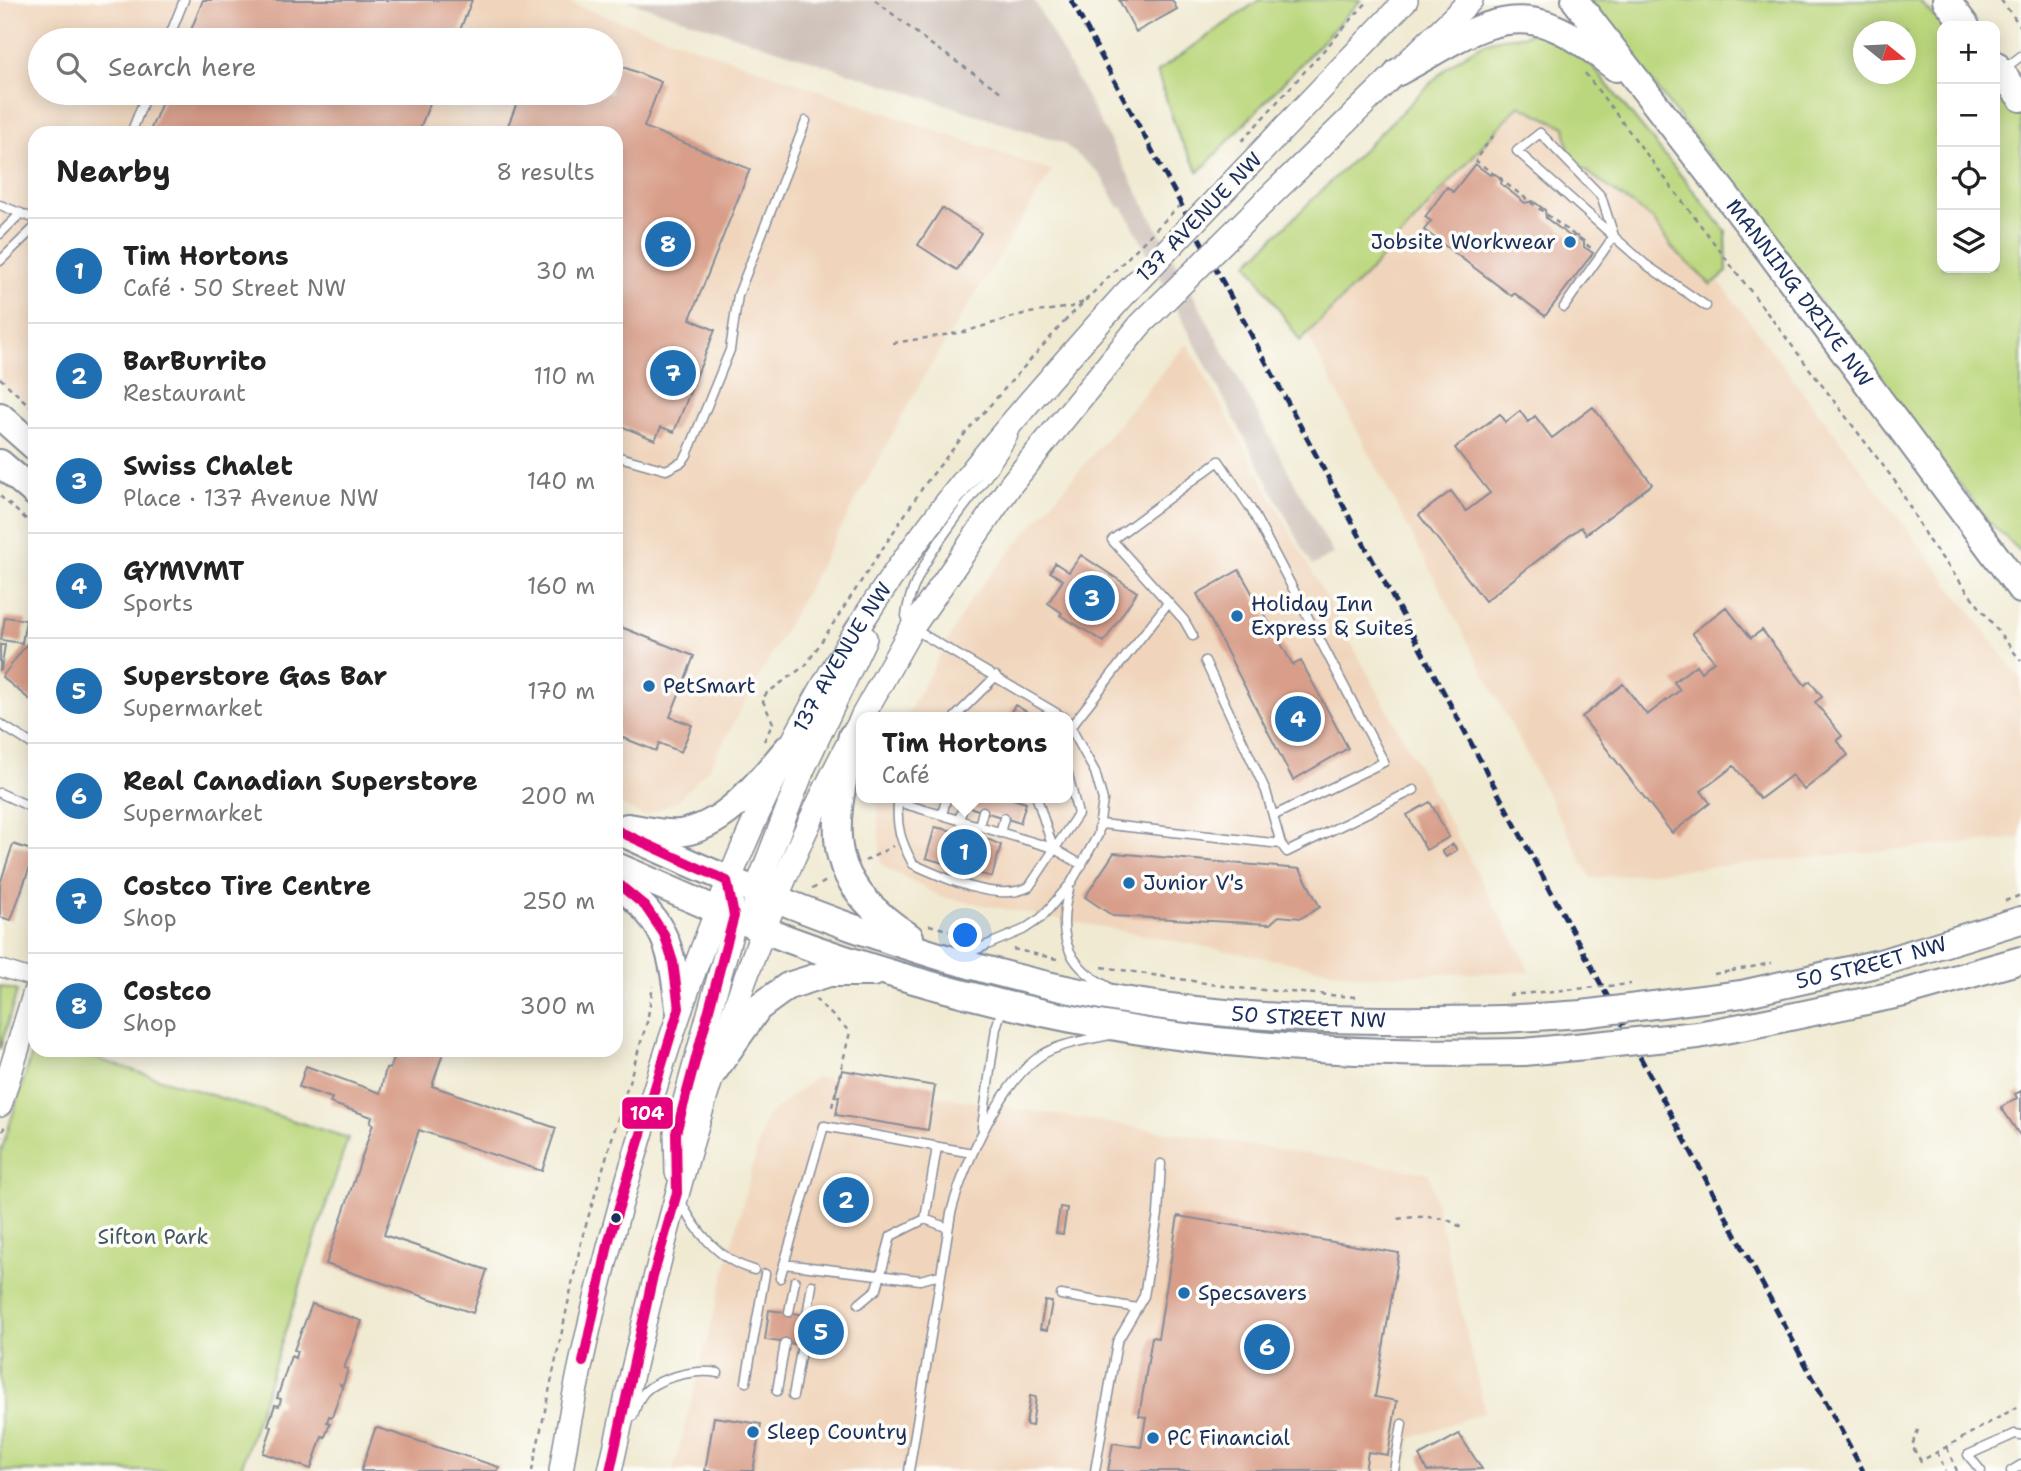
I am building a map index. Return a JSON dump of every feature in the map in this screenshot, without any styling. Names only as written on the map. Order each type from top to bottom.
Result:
[{"type":"main road","name":"137 AVENUE NW","points":[[561,1471],[609,1240],[679,1008],[725,912],[727,881],[788,748],[877,598],[981,458],[1241,158],[1406,0]]},
{"type":"main road","name":"137 AVENUE NW","points":[[865,712],[912,628],[1012,483],[1140,325],[1471,0]]},
{"type":"main road","name":"MANNING DRIVE NW","points":[[1575,0],[1636,83],[1772,255],[2021,590]]},
{"type":"main road","points":[[1945,0],[1962,21]]},
{"type":"main road","points":[[1398,72],[1479,28],[1498,21],[1527,20],[1553,27],[1571,36],[1636,83]]},
{"type":"main road","points":[[2006,64],[2021,98]]},
{"type":"main road","points":[[0,416],[28,441]]},
{"type":"main road","points":[[0,463],[28,487]]},
{"type":"main road","points":[[765,897],[803,769],[861,652],[877,598]]},
{"type":"main road","name":"137 AVENUE NW","points":[[611,1471],[652,1280],[714,1071],[762,929],[765,897],[856,729]]},
{"type":"main road","points":[[856,734],[835,826],[839,853],[850,879],[867,903],[889,923],[946,957]]},
{"type":"main road","points":[[623,829],[679,834],[699,827],[736,806],[788,748]]},
{"type":"main road","name":"50 STREET NW","points":[[623,831],[765,897],[946,957],[1020,994],[1137,1031],[1312,1050],[1410,1055],[1524,1052],[1698,1035],[1904,993],[2021,960]]},
{"type":"main road","name":"50 STREET NW","points":[[623,869],[762,929],[893,973],[1020,994],[1163,1004],[1313,1019],[1502,1007],[1582,1014],[1736,983],[1880,963],[2021,920]]},
{"type":"main road","points":[[623,888],[645,906],[664,934],[673,962],[679,1008]]},
{"type":"main road","points":[[677,1193],[676,1133],[725,912]]},
{"type":"main road","points":[[714,1071],[758,1008],[788,986],[829,973],[893,973]]},
{"type":"main road","points":[[0,1105],[28,1015]]},
{"type":"street","points":[[0,968],[28,977]]},
{"type":"lane","points":[[173,28],[184,0]]},
{"type":"lane","points":[[134,126],[142,105]]},
{"type":"lane","points":[[623,458],[666,470],[682,462],[687,455],[730,350],[738,295],[806,121]]},
{"type":"lane","points":[[1614,236],[1601,195],[1540,133],[1517,151],[1594,219],[1670,284],[1687,291],[1706,306]]},
{"type":"lane","points":[[0,205],[28,216]]},
{"type":"lane","points":[[0,234],[21,214]]},
{"type":"lane","points":[[0,261],[28,234]]},
{"type":"lane","points":[[1564,307],[1614,236]]},
{"type":"lane","points":[[1035,394],[1000,460],[947,532],[919,577],[906,616],[912,628],[1055,712]]},
{"type":"lane","points":[[1194,636],[1112,540],[1219,461],[1251,509],[1384,762],[1275,815]]},
{"type":"lane","points":[[1073,719],[1168,604]]},
{"type":"lane","points":[[1205,661],[1275,815],[1281,844],[1287,852],[1414,790]]},
{"type":"lane","points":[[960,712],[996,677]]},
{"type":"lane","points":[[0,724],[28,742]]},
{"type":"lane","points":[[946,957],[993,943],[1041,918],[1071,883],[1082,865],[1101,824],[1103,800],[1095,772],[1073,729]]},
{"type":"lane","points":[[0,793],[28,806]]},
{"type":"lane","points":[[899,803],[896,823],[901,841],[913,864],[986,890],[1018,892],[1029,887],[1078,814],[1073,794]]},
{"type":"lane","points":[[908,803],[1053,848],[1082,865]]},
{"type":"lane","points":[[942,815],[945,803]]},
{"type":"lane","points":[[1039,803],[1053,848]]},
{"type":"lane","points":[[959,820],[964,805]]},
{"type":"lane","points":[[979,826],[983,811]]},
{"type":"lane","points":[[1000,833],[1004,818]]},
{"type":"lane","points":[[1101,824],[1281,844]]},
{"type":"lane","points":[[1071,883],[1062,915],[1063,931],[1076,963],[1083,972],[1105,986],[1163,1004]]},
{"type":"lane","points":[[909,1471],[948,1228],[960,1181],[981,1130],[996,1028],[1020,994]]},
{"type":"lane","points":[[981,1130],[1009,1091],[1050,1050],[1137,1031]]},
{"type":"lane","points":[[780,1278],[824,1126],[972,1153]]},
{"type":"lane","points":[[925,1219],[937,1147]]},
{"type":"lane","points":[[1095,1471],[1117,1342],[1144,1296],[1158,1214],[1161,1164]]},
{"type":"lane","points":[[677,1193],[699,1231],[727,1259],[754,1270]]},
{"type":"lane","points":[[859,1304],[874,1294],[883,1275],[891,1236],[925,1219],[948,1228]]},
{"type":"lane","points":[[784,1264],[919,1280],[940,1275]]},
{"type":"lane","points":[[746,1382],[765,1274]]},
{"type":"lane","points":[[789,1312],[795,1282]]},
{"type":"lane","points":[[807,1315],[812,1284]]},
{"type":"lane","points":[[1061,1295],[1137,1308]]},
{"type":"lane","points":[[777,1391],[785,1343]]},
{"type":"lane","points":[[793,1396],[802,1345]]},
{"type":"lane","points":[[611,1471],[642,1395],[661,1383],[696,1372],[718,1373]]},
{"type":"lane","points":[[1394,1471],[1402,1424]]},
{"type":"lane","points":[[1981,1471],[1968,1455],[2015,1434],[2021,1435]]},
{"type":"lane","points":[[2011,1471],[2021,1465]]},
{"type":"path","points":[[875,0],[929,43],[1001,92]]},
{"type":"path","points":[[1241,158],[1369,0]]},
{"type":"path","points":[[2001,0],[2021,27]]},
{"type":"path","points":[[1578,65],[1758,298],[1790,345],[1896,484],[1928,540],[2021,661]]},
{"type":"path","points":[[1493,136],[1475,160],[1593,250]]},
{"type":"path","points":[[1064,322],[1189,196]]},
{"type":"path","points":[[893,343],[964,332],[1023,314],[1056,311],[1088,300]]},
{"type":"path","points":[[0,378],[28,404]]},
{"type":"path","points":[[0,496],[28,521]]},
{"type":"path","points":[[1994,904],[2021,895]]},
{"type":"path","points":[[920,922],[1076,963],[1237,988],[1362,997]]},
{"type":"path","points":[[1703,976],[1736,983],[1772,963]]},
{"type":"path","points":[[532,1471],[582,1238],[646,1022],[653,975]]},
{"type":"path","points":[[1502,1007],[1636,984]]},
{"type":"path","points":[[808,994],[850,1032],[831,1111]]},
{"type":"path","points":[[1398,1219],[1419,1215],[1454,1221],[1461,1228]]},
{"type":"path","points":[[1918,1430],[1912,1446],[1921,1461],[2021,1405]]},
{"type":"path","points":[[1947,1447],[1957,1471]]},
{"type":"path","points":[[1937,1452],[1945,1471]]},
{"type":"shaded area","points":[[0,0],[560,0],[1052,171],[923,378],[709,768],[677,801],[644,817],[623,806],[623,126],[28,126],[28,406],[0,382]]},
{"type":"shaded area","points":[[626,0],[1034,0],[1333,554],[1312,566],[1123,207],[1119,208],[1100,174],[1068,147],[1061,142]]},
{"type":"shaded area","points":[[1568,82],[2021,679],[2021,838],[1591,878],[1277,277],[1463,90]]},
{"type":"shaded area","points":[[1187,343],[1531,972],[1361,976],[941,897],[881,865],[877,803],[1073,803],[1073,712],[909,712],[971,598]]},
{"type":"shaded area","points":[[816,1077],[1429,1173],[1485,1412],[1411,1438],[1406,1471],[673,1471],[765,1118]]},
{"type":"green space","points":[[1259,0],[1361,0],[1199,172],[1179,137],[1157,72]]},
{"type":"green space","points":[[1589,0],[1918,0],[1940,21],[1937,21],[1937,273],[2000,273],[2000,88],[2021,116],[2021,552],[1988,521]]},
{"type":"green space","points":[[1536,30],[1585,57],[1726,231],[1727,272],[1711,285],[1673,249],[1653,220],[1570,159],[1565,127],[1519,105],[1369,272],[1300,341],[1248,263],[1443,71],[1483,44],[1527,35]]},
{"type":"green space","points":[[0,986],[17,991],[0,1049]]},
{"type":"green space","name":"Sifton Park","points":[[31,1057],[91,1057],[348,1138],[240,1471],[0,1471],[0,1155]]},
{"type":"building","points":[[203,0],[472,0],[461,28],[192,28]]},
{"type":"building","points":[[1119,0],[1172,0],[1177,9],[1136,32]]},
{"type":"building","points":[[623,67],[661,82],[644,127],[750,169],[690,319],[715,330],[674,432],[661,427],[655,440],[623,427],[623,126],[508,126],[516,105],[623,105]]},
{"type":"building","points":[[161,105],[429,105],[421,126],[152,126]]},
{"type":"building","points":[[1475,164],[1490,175],[1495,174],[1502,179],[1501,184],[1525,203],[1533,201],[1545,210],[1546,218],[1571,237],[1577,236],[1584,241],[1584,247],[1593,253],[1545,316],[1514,293],[1512,296],[1424,230],[1431,221],[1425,217],[1447,187],[1453,192]]},
{"type":"building","points":[[942,208],[981,233],[957,270],[918,245]]},
{"type":"building","points":[[1593,407],[1652,484],[1586,534],[1581,527],[1485,601],[1419,515],[1451,491],[1466,511],[1490,493],[1455,448],[1500,414],[1506,422],[1520,411],[1528,422],[1535,416],[1552,438]]},
{"type":"building","points":[[1081,555],[1137,592],[1104,642],[1060,615],[1062,613],[1048,603],[1063,580],[1050,572],[1055,563],[1069,572]]},
{"type":"building","points":[[1239,570],[1293,665],[1301,661],[1348,748],[1293,780],[1197,594]]},
{"type":"building","points":[[1726,607],[1751,638],[1762,630],[1805,685],[1810,681],[1822,697],[1815,702],[1842,736],[1837,740],[1848,755],[1804,790],[1792,775],[1760,799],[1734,766],[1701,791],[1710,803],[1672,833],[1582,717],[1623,684],[1647,715],[1680,690],[1674,682],[1696,665],[1701,672],[1714,661],[1692,633]]},
{"type":"building","points":[[5,617],[26,620],[22,643],[1,640]]},
{"type":"building","name":"PetSmart","points":[[623,628],[694,656],[670,717],[692,725],[681,752],[659,743],[656,751],[623,738]]},
{"type":"building","points":[[0,645],[5,645],[1,670],[0,670]]},
{"type":"building","points":[[26,645],[28,647],[28,698],[2,677]]},
{"type":"building","points":[[1015,705],[1027,712],[1011,712]]},
{"type":"building","points":[[1430,802],[1449,837],[1426,850],[1407,815]]},
{"type":"building","points":[[956,803],[1026,803],[1020,823]]},
{"type":"building","points":[[935,827],[985,838],[1001,845],[992,877],[926,858]]},
{"type":"building","points":[[13,844],[28,849],[28,872],[11,920],[0,917],[0,884]]},
{"type":"building","points":[[1453,844],[1457,850],[1446,857],[1442,851]]},
{"type":"building","points":[[1114,853],[1300,869],[1320,907],[1301,918],[1279,916],[1270,924],[1113,916],[1085,897]]},
{"type":"building","points":[[394,1057],[442,1057],[432,1086],[556,1128],[542,1171],[419,1130],[384,1235],[487,1270],[473,1313],[326,1264],[373,1124],[370,1123],[372,1117],[330,1103],[332,1098],[299,1087],[306,1066],[380,1093],[386,1068],[390,1069]]},
{"type":"building","points":[[842,1070],[935,1086],[928,1130],[836,1115],[839,1097],[835,1096]]},
{"type":"building","points":[[2021,1091],[2021,1137],[2001,1107],[2017,1098],[2015,1094]]},
{"type":"building","points":[[1060,1207],[1067,1208],[1063,1234],[1056,1233]]},
{"type":"building","points":[[1178,1216],[1399,1253],[1375,1397],[1397,1401],[1388,1455],[1368,1452],[1365,1471],[1108,1471],[1113,1443],[1141,1447],[1146,1417],[1139,1416],[1152,1337],[1158,1338]]},
{"type":"building","points":[[1045,1301],[1052,1302],[1047,1330],[1040,1329]]},
{"type":"building","points":[[312,1304],[362,1321],[344,1368],[348,1369],[343,1385],[340,1384],[342,1388],[332,1417],[329,1416],[327,1422],[330,1423],[325,1437],[322,1436],[311,1469],[263,1453],[272,1427],[268,1425],[275,1405],[279,1406],[281,1399],[277,1398],[291,1356],[295,1358],[297,1351],[294,1350]]},
{"type":"building","points":[[769,1310],[830,1318],[825,1348],[765,1340]]},
{"type":"building","points":[[1030,1396],[1036,1397],[1032,1426],[1026,1425]]},
{"type":"building","points":[[714,1417],[761,1424],[753,1471],[705,1471]]},
{"type":"building","points":[[375,1429],[499,1467],[497,1471],[361,1471]]},
{"type":"building","points":[[1459,1434],[1482,1469],[1427,1471],[1419,1456]]},
{"type":"railway","points":[[1071,0],[1863,1471]]},
{"type":"transit line","name":"104","points":[[610,1471],[652,1280],[677,1193],[676,1133],[734,916],[727,881],[623,833]]},
{"type":"transit line","name":"104","points":[[583,1362],[609,1240],[679,1008],[673,962],[664,934],[645,906],[623,888]]},
{"type":"place","name":"Jobsite Workwear","points":[[1570,242]]},
{"type":"place","name":"Costco","points":[[668,244]]},
{"type":"place","name":"Costco Tire Centre","points":[[673,373]]},
{"type":"place","name":"Swiss Chalet","points":[[1092,598]]},
{"type":"place","name":"Holiday Inn Express & Suites","points":[[1237,616]]},
{"type":"place","name":"PetSmart","points":[[649,686]]},
{"type":"place","name":"GYMVMT","points":[[1298,719]]},
{"type":"place","name":"Tim Hortons","points":[[964,852]]},
{"type":"place","name":"Junior V's","points":[[1129,883]]},
{"type":"place","name":"BarBurrito","points":[[846,1200]]},
{"type":"place","name":"Specsavers","points":[[1184,1293]]},
{"type":"place","name":"Superstore Gas Bar","points":[[821,1332]]},
{"type":"place","name":"Real Canadian Superstore","points":[[1267,1347]]},
{"type":"place","name":"Sleep Country","points":[[753,1432]]},
{"type":"place","name":"PC Financial","points":[[1153,1438]]}]
